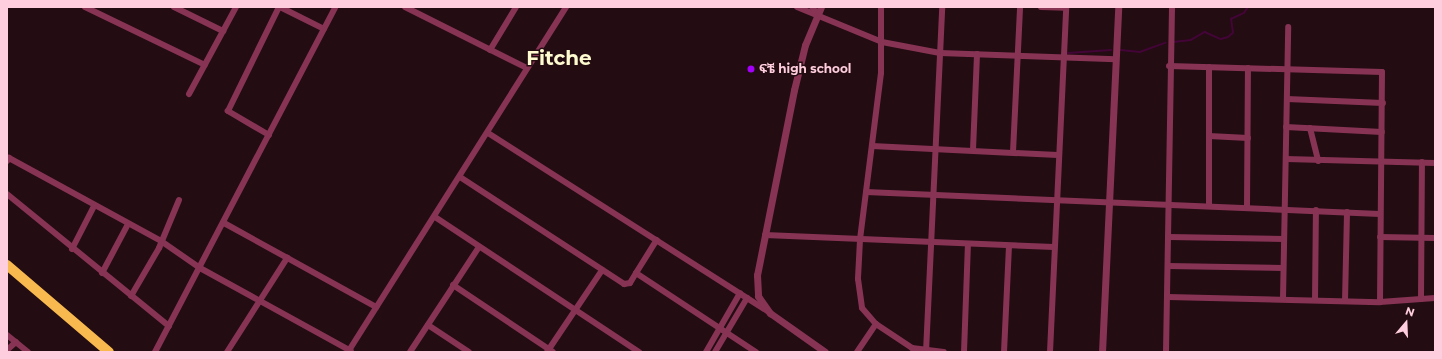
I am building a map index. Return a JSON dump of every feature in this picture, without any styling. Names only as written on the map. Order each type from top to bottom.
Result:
[{"type":"highway","points":[[7,265],[109,352]]},
{"type":"street","points":[[85,7],[205,65]]},
{"type":"street","points":[[174,7],[223,31]]},
{"type":"street","points":[[189,94],[236,7]]},
{"type":"street","points":[[268,135],[228,111],[279,7],[324,29]]},
{"type":"street","points":[[155,352],[224,223],[335,7]]},
{"type":"street","points":[[405,7],[527,68]]},
{"type":"street","points":[[7,161],[9,158],[94,206],[161,241],[200,268],[350,351],[376,307],[460,178],[566,7]]},
{"type":"street","points":[[796,7],[882,42],[940,53],[1116,59]]},
{"type":"street","points":[[812,7],[818,15]]},
{"type":"street","points":[[770,313],[758,296],[757,275],[797,75],[805,45],[821,7]]},
{"type":"street","points":[[881,7],[882,73],[860,240],[858,279],[862,308],[876,324],[912,348],[926,351],[944,352]]},
{"type":"street","points":[[926,351],[942,7]]},
{"type":"street","points":[[1013,152],[1020,7]]},
{"type":"street","points":[[1041,7],[1066,7],[1050,352]]},
{"type":"street","points":[[1102,352],[1118,7]]},
{"type":"street","points":[[1166,352],[1170,204],[1169,66],[1172,7]]},
{"type":"street","points":[[490,50],[514,8]]},
{"type":"street","points":[[1282,299],[1284,268],[1287,99],[1286,70],[1288,27]]},
{"type":"street","points":[[973,150],[977,54]]},
{"type":"street","points":[[1169,66],[1286,70],[1378,71],[1384,75],[1380,214],[1380,302]]},
{"type":"street","points":[[1209,67],[1209,205]]},
{"type":"street","points":[[1247,206],[1248,68]]},
{"type":"street","points":[[1287,99],[1383,103]]},
{"type":"street","points":[[1286,127],[1382,132]]},
{"type":"street","points":[[1310,128],[1318,161]]},
{"type":"street","points":[[488,133],[740,293],[825,352]]},
{"type":"street","points":[[1209,136],[1248,138]]},
{"type":"street","points":[[872,146],[1058,155]]},
{"type":"street","points":[[1286,159],[1435,163]]},
{"type":"street","points":[[1421,299],[1422,162]]},
{"type":"street","points":[[460,178],[624,284],[630,283],[657,240]]},
{"type":"street","points":[[866,192],[1056,201],[1247,206],[1380,214]]},
{"type":"street","points":[[7,194],[72,249],[169,326]]},
{"type":"street","points":[[131,296],[161,241],[179,200]]},
{"type":"street","points":[[72,249],[94,206]]},
{"type":"street","points":[[1315,300],[1316,210]]},
{"type":"street","points":[[1345,301],[1347,212]]},
{"type":"street","points":[[435,217],[639,352]]},
{"type":"street","points":[[224,223],[376,307]]},
{"type":"street","points":[[102,273],[128,224]]},
{"type":"street","points":[[765,235],[1054,247]]},
{"type":"street","points":[[1169,237],[1284,239]]},
{"type":"street","points":[[1380,237],[1435,238]]},
{"type":"street","points":[[964,352],[968,244]]},
{"type":"street","points":[[410,352],[479,246]]},
{"type":"street","points":[[1004,352],[1009,246]]},
{"type":"street","points":[[227,352],[287,258]]},
{"type":"street","points":[[1168,266],[1284,268]]},
{"type":"street","points":[[454,285],[550,351],[602,270]]},
{"type":"street","points":[[636,273],[756,352]]},
{"type":"street","points":[[706,352],[740,293]]},
{"type":"street","points":[[1168,297],[1380,302],[1435,298]]},
{"type":"street","points":[[715,352],[747,298]]},
{"type":"street","points":[[857,352],[876,324]]},
{"type":"street","points":[[428,325],[469,352]]},
{"type":"street","points":[[7,335],[28,352]]},
{"type":"street","points":[[7,350],[16,342]]},
{"type":"waterway","points":[[1173,42],[1191,40],[1205,32],[1221,39],[1228,37],[1233,33],[1231,19],[1244,13],[1248,7]]},
{"type":"waterway","points":[[1121,50],[1140,52],[1165,43]]},
{"type":"waterway","points":[[1068,53],[1111,50]]},
{"type":"place","name":"ፍቼ high school","points":[[751,69]]},
{"type":"district","name":"Fitche","points":[[559,58]]}]
